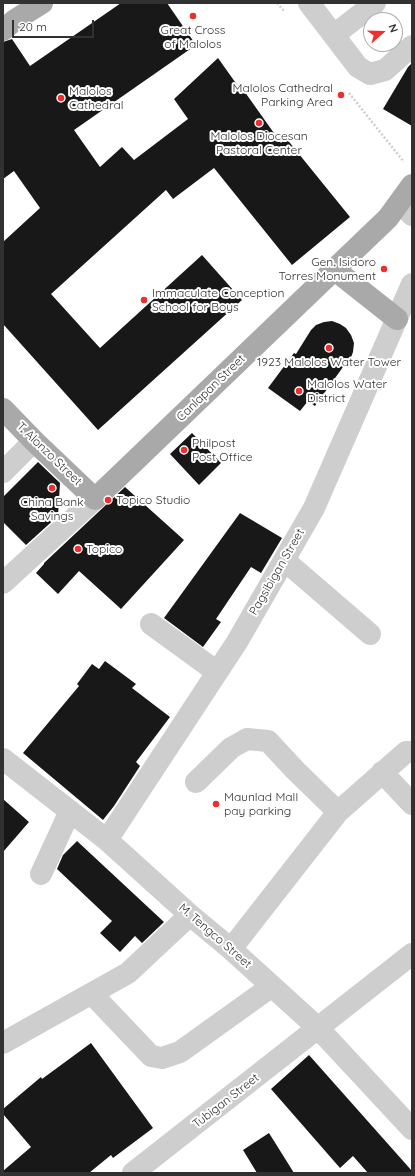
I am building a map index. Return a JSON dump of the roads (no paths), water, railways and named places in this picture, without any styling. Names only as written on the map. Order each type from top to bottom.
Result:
[{"type":"main road","points":[[3,30],[15,20],[42,3]]},
{"type":"main road","name":"Canlapan Street","points":[[95,499],[388,218],[408,201]]},
{"type":"main road","points":[[335,270],[396,319]]},
{"type":"main road","name":"T. Alonzo Street","points":[[3,409],[95,499]]},
{"type":"street","points":[[309,3],[358,66],[370,74],[385,70],[412,46]]},
{"type":"street","points":[[334,35],[375,3]]},
{"type":"street","name":"Pagsibigan Street","points":[[107,840],[237,642],[314,508],[412,284]]},
{"type":"street","points":[[3,472],[34,441]]},
{"type":"street","name":"Canlapan Street","points":[[3,584],[95,499]]},
{"type":"street","points":[[284,560],[370,634]]},
{"type":"street","points":[[151,624],[217,672]]},
{"type":"street","points":[[196,782],[231,748],[247,739],[268,741],[338,812]]},
{"type":"street","points":[[231,949],[338,812],[406,752],[412,752]]},
{"type":"street","name":"M. Tengco Street","points":[[3,759],[107,840],[272,986],[318,1028],[412,1129]]},
{"type":"street","points":[[382,772],[412,804]]},
{"type":"street","points":[[41,874],[70,811]]},
{"type":"street","points":[[3,1043],[128,973],[190,915]]},
{"type":"street","name":"Tubigan Street","points":[[133,1173],[412,954]]},
{"type":"street","points":[[92,994],[151,1056],[162,1058],[180,1052],[272,986]]},
{"type":"place","name":"Great Cross of Malolos","points":[[193,16]]},
{"type":"place","name":"Malolos Cathedral Parking Area","points":[[341,95]]},
{"type":"place","name":"Malolos Cathedral","points":[[61,98]]},
{"type":"place","name":"Malolos Diocesan Pastoral Center","points":[[259,123]]},
{"type":"place","name":"Gen. Isidoro Torres Monument","points":[[384,269]]},
{"type":"place","name":"Immaculate Conception School for Boys","points":[[144,300]]},
{"type":"place","name":"1923 Malolos Water Tower","points":[[329,348]]},
{"type":"place","name":"Malolos Water District","points":[[299,391]]},
{"type":"place","name":"Philpost Post Office","points":[[184,450]]},
{"type":"place","name":"China Bank Savings","points":[[52,488]]},
{"type":"place","name":"Topico Studio","points":[[108,500]]},
{"type":"place","name":"Topico","points":[[78,549]]},
{"type":"place","name":"Maunlad Mall pay parking","points":[[216,804]]}]
